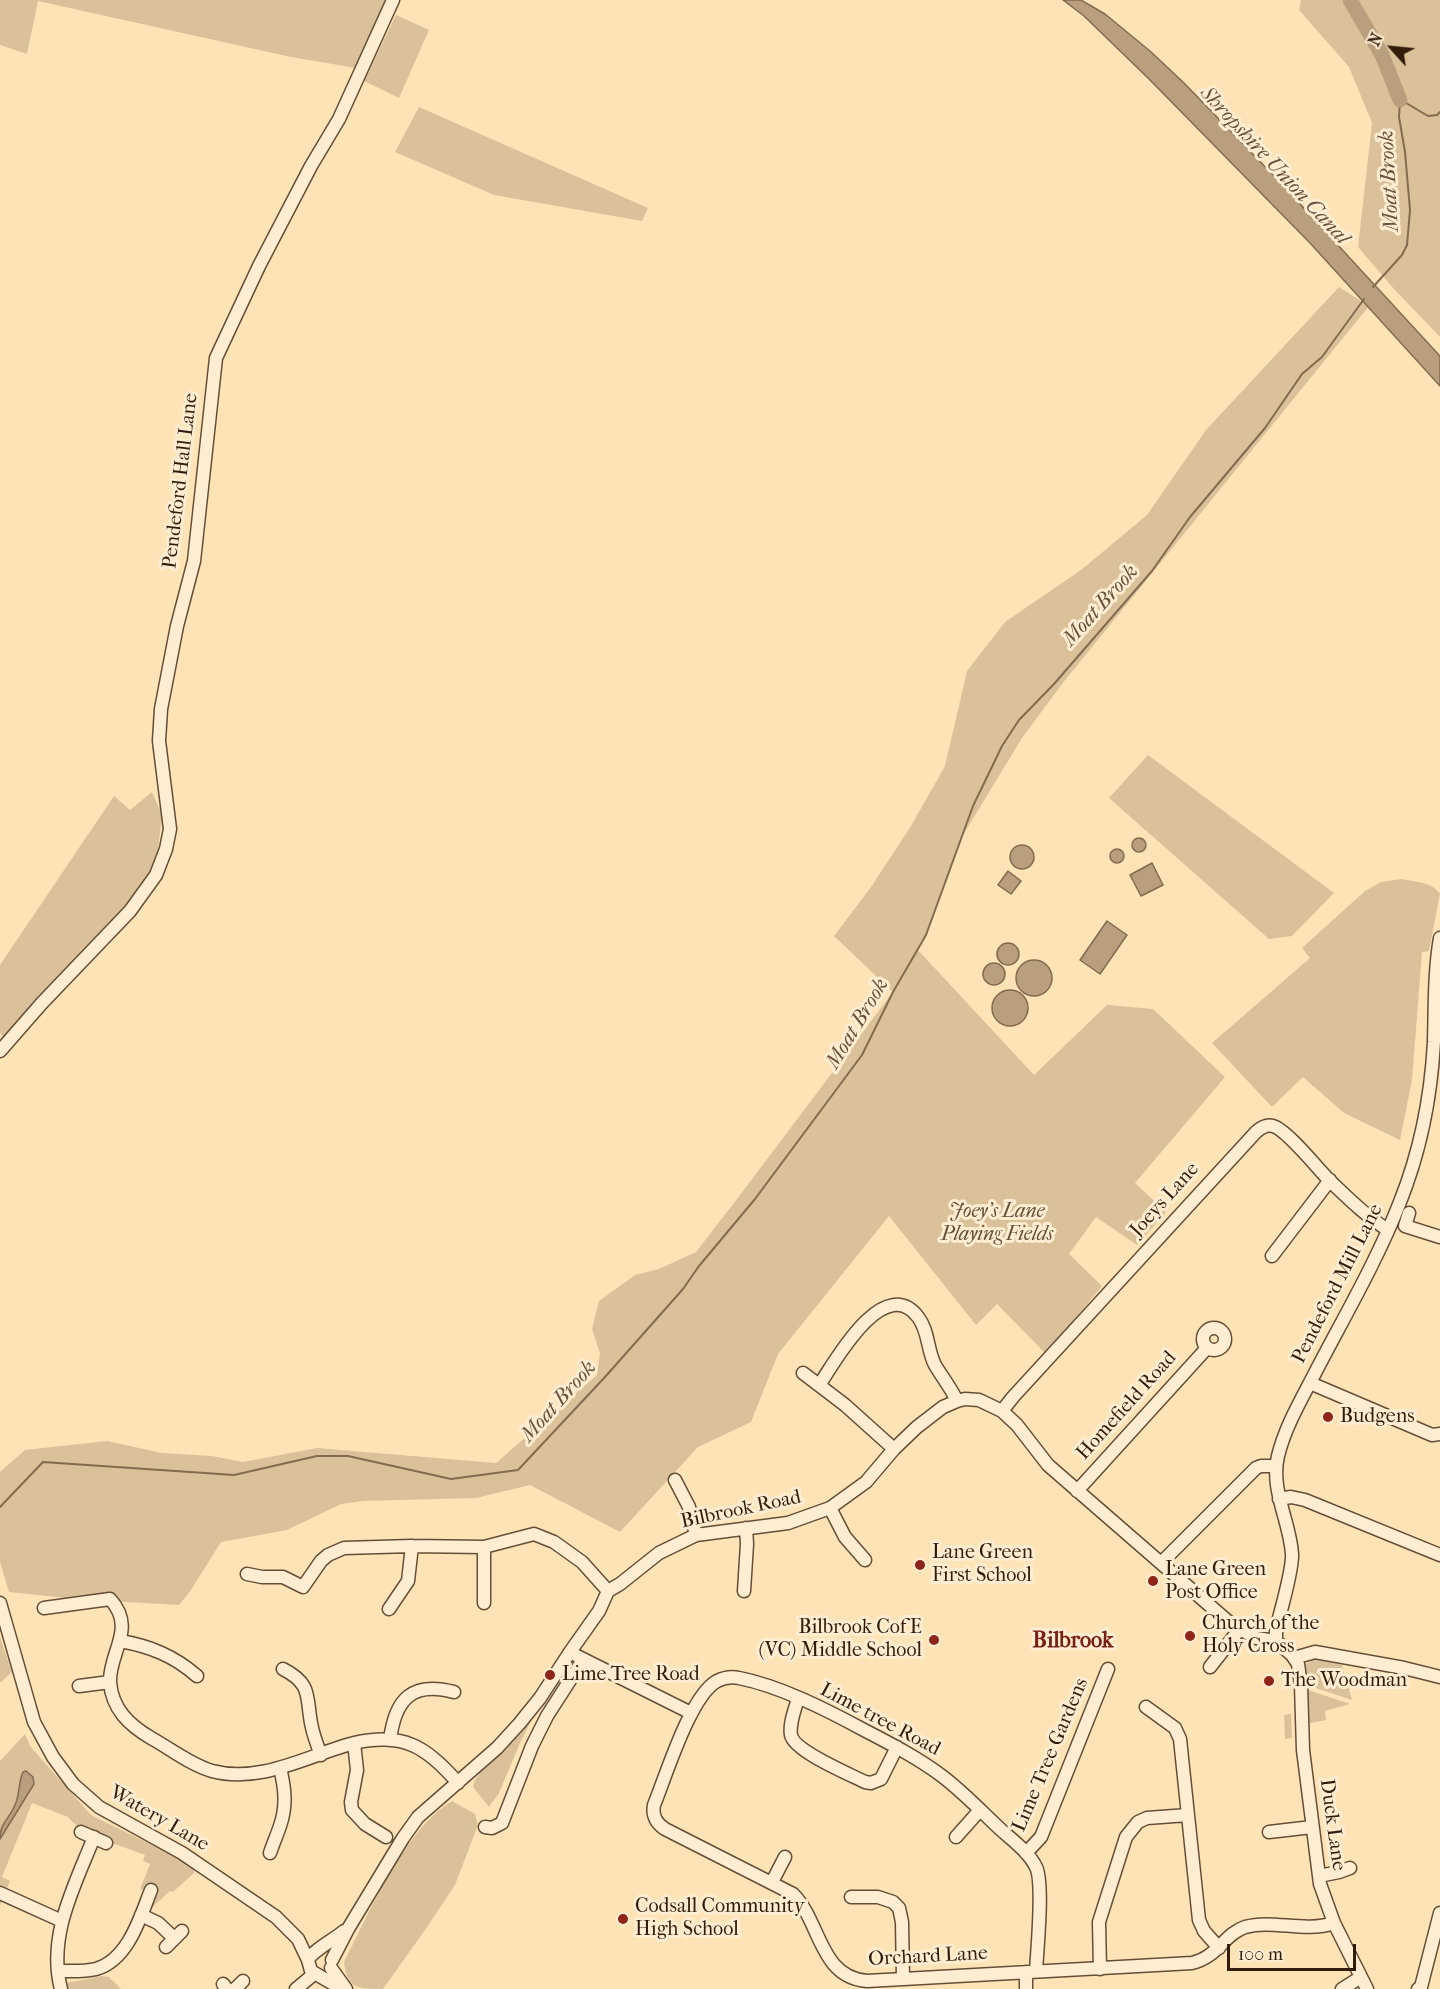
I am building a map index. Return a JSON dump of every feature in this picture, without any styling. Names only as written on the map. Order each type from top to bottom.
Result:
[{"type":"street","name":"Pendeford Hall Lane","points":[[0,1051],[42,1003],[130,911],[156,875],[166,849],[171,829],[159,741],[161,709],[177,626],[194,561],[216,358],[259,266],[311,166],[339,119],[393,0]]},
{"type":"street","name":"Pendeford Mill Lane","points":[[1276,1641],[1276,1630],[1292,1559],[1276,1466],[1282,1441],[1388,1230],[1412,1170],[1435,1091],[1435,985],[1440,938]]},
{"type":"street","name":"Joeys Lane","points":[[1002,1411],[1256,1132],[1270,1125],[1282,1131],[1370,1219],[1388,1230]]},
{"type":"street","points":[[1272,1256],[1330,1180]]},
{"type":"street","points":[[1406,1225],[1440,1237]]},
{"type":"street","points":[[820,1384],[847,1343],[881,1308],[897,1305],[905,1307],[918,1317],[926,1331],[935,1364],[957,1401],[979,1400],[1002,1411],[1017,1425],[1042,1458],[1077,1491],[1239,1630],[1256,1638],[1276,1641],[1294,1658],[1315,1652],[1440,1677]]},
{"type":"street","name":"Homefield Road","points":[[1077,1491],[1207,1348]]},
{"type":"street","points":[[804,1373],[820,1384],[894,1449]]},
{"type":"street","points":[[1310,1383],[1432,1435],[1440,1434]]},
{"type":"street","name":"Bilbrook Road","points":[[331,1964],[348,1929],[418,1817],[497,1748],[519,1724],[540,1698],[599,1611],[608,1591],[659,1553],[696,1535],[788,1522],[830,1508],[866,1482],[894,1449],[930,1417],[957,1401]]},
{"type":"street","points":[[1161,1563],[1256,1468],[1276,1466]]},
{"type":"street","points":[[675,1480],[689,1507],[696,1535]]},
{"type":"street","points":[[1280,1499],[1296,1497],[1440,1555]]},
{"type":"street","points":[[830,1508],[845,1537],[865,1560]]},
{"type":"street","points":[[744,1591],[746,1528]]},
{"type":"street","points":[[247,1574],[283,1577],[303,1587],[321,1561],[336,1550],[354,1546],[484,1547],[534,1534],[544,1536],[582,1562],[608,1591]]},
{"type":"street","points":[[390,1609],[408,1581],[412,1546]]},
{"type":"street","points":[[484,1547],[484,1603]]},
{"type":"street","points":[[44,1608],[110,1599],[119,1608],[122,1625],[110,1682],[118,1708],[126,1720],[146,1735],[198,1765],[213,1771],[242,1774],[280,1768],[366,1740],[390,1740],[413,1745],[430,1754],[458,1783]]},
{"type":"street","name":"Watery Lane","points":[[0,1602],[34,1722],[53,1757],[73,1784],[99,1807],[182,1853],[256,1902],[276,1917],[314,1954]]},
{"type":"street","points":[[1210,1667],[1239,1630]]},
{"type":"street","points":[[120,1641],[158,1651],[177,1660],[197,1676]]},
{"type":"street","points":[[570,1652],[691,1713]]},
{"type":"street","name":"Duck Lane","points":[[1294,1658],[1299,1670],[1303,1750],[1323,1897],[1367,1989]]},
{"type":"street","points":[[485,1827],[492,1828],[502,1822],[532,1746],[547,1716],[584,1660]]},
{"type":"street","points":[[283,1669],[297,1678],[308,1691],[312,1726],[321,1755]]},
{"type":"street","name":"Lime Tree Gardens","points":[[1026,1853],[1041,1837],[1108,1669]]},
{"type":"street","name":"Lime tree Road","points":[[691,1713],[708,1688],[715,1682],[737,1677],[762,1684],[828,1712],[897,1747],[942,1776],[1026,1853],[1037,1869],[1040,1897],[1031,1972],[1026,1989]]},
{"type":"street","points":[[79,1686],[110,1682]]},
{"type":"street","points":[[390,1740],[396,1712],[405,1699],[428,1688],[454,1692]]},
{"type":"street","points":[[798,1698],[791,1723],[791,1737],[800,1748],[865,1782],[871,1783],[881,1779],[897,1747]]},
{"type":"street","points":[[1146,1707],[1175,1728],[1178,1733],[1199,1920],[1204,1931],[1219,1948]]},
{"type":"street","name":"Orchard Lane","points":[[691,1713],[654,1805],[653,1812],[659,1825],[793,1894],[812,1922],[825,1955],[840,1971],[862,1981],[1192,1963],[1209,1957],[1229,1937],[1244,1928],[1270,1925],[1316,1928],[1334,1923]]},
{"type":"street","points":[[354,1743],[357,1770],[351,1802],[352,1810],[365,1824],[386,1837]]},
{"type":"street","points":[[270,1853],[285,1803],[280,1768]]},
{"type":"street","points":[[956,1837],[981,1810]]},
{"type":"street","points":[[1100,1969],[1099,1922],[1126,1837],[1138,1822],[1147,1818],[1188,1815]]},
{"type":"street","points":[[1269,1832],[1312,1827]]},
{"type":"street","points":[[81,1832],[106,1843]]},
{"type":"street","points":[[61,1989],[57,1948],[62,1921],[94,1837]]},
{"type":"street","points":[[772,1882],[785,1857]]},
{"type":"street","points":[[1319,1876],[1350,1868]]},
{"type":"street","points":[[1,1887],[62,1921]]},
{"type":"street","points":[[58,1971],[97,1968],[112,1961],[127,1944],[151,1890]]},
{"type":"street","points":[[850,1897],[878,1897],[893,1902],[899,1908],[902,1922],[903,1979]]},
{"type":"street","points":[[1418,1989],[1421,1987],[1440,1913]]},
{"type":"street","points":[[141,1915],[158,1923],[174,1939]]},
{"type":"street","name":"Bilbrook Road","points":[[314,1954],[348,1929]]},
{"type":"street","points":[[327,1953],[344,1989],[309,1968],[314,1954],[327,1953]]},
{"type":"street","points":[[296,1989],[316,1974],[326,1974],[331,1964]]},
{"type":"street","points":[[1342,1989],[1361,1977]]},
{"type":"green space","points":[[0,0],[385,0],[356,68],[291,57],[38,1],[27,54],[0,45]]},
{"type":"green space","points":[[1301,0],[1440,0],[1440,337],[1358,247],[1372,123],[1349,67],[1299,10]]},
{"type":"green space","points":[[396,15],[429,30],[399,98],[364,81]]},
{"type":"green space","points":[[419,107],[648,208],[642,221],[494,195],[395,152]]},
{"type":"green space","name":"Joey's Lane Playing Fields","points":[[1339,287],[1369,306],[1062,684],[1022,738],[963,835],[926,935],[917,949],[1034,1075],[1107,1005],[1153,1009],[1225,1077],[1135,1183],[1166,1212],[1137,1245],[1096,1217],[1069,1254],[1102,1286],[1046,1354],[997,1304],[976,1325],[889,1216],[778,1354],[751,1422],[698,1447],[620,1532],[530,1485],[476,1498],[363,1501],[341,1504],[287,1530],[221,1542],[179,1605],[76,1599],[9,1592],[0,1562],[0,1472],[25,1450],[107,1441],[162,1453],[212,1456],[243,1462],[317,1448],[496,1463],[597,1375],[600,1353],[592,1329],[599,1301],[635,1275],[659,1269],[696,1252],[893,992],[834,936],[871,887],[911,826],[945,766],[967,671],[1005,622],[1081,570],[1147,515],[1206,430]]},
{"type":"green space","points":[[1148,755],[1334,893],[1292,936],[1269,939],[1109,798]]},
{"type":"green space","points":[[152,792],[162,815],[157,857],[140,890],[85,953],[27,1012],[6,1040],[0,1033],[0,965],[114,796],[130,810]]},
{"type":"green space","points":[[1402,879],[1428,885],[1440,894],[1429,951],[1422,952],[1412,1080],[1400,1140],[1344,1113],[1303,1077],[1272,1107],[1212,1043],[1310,958],[1302,948],[1365,891],[1381,882]]},
{"type":"green space","points":[[0,1637],[12,1672],[0,1683]]},
{"type":"green space","points":[[1314,1659],[1342,1665],[1352,1700],[1304,1684],[1303,1666]]},
{"type":"green space","points":[[1302,1688],[1350,1704],[1325,1711],[1326,1720],[1306,1724]]},
{"type":"green space","points":[[537,1709],[499,1793],[489,1807],[473,1787],[479,1774],[477,1772]]},
{"type":"green space","points":[[1291,1714],[1292,1738],[1285,1739],[1284,1715]]},
{"type":"green space","points":[[25,1734],[30,1746],[91,1815],[194,1866],[194,1873],[149,1910],[158,1889],[146,1884],[143,1890],[140,1889],[150,1864],[143,1861],[145,1855],[112,1843],[107,1851],[76,1837],[79,1828],[68,1817],[32,1803],[2,1877],[10,1881],[0,1906],[0,1761]]},
{"type":"green space","points":[[452,1801],[475,1814],[478,1825],[455,1885],[383,1989],[355,1986],[348,1978],[344,1962],[377,1897],[419,1831],[435,1814]]},
{"type":"green space","points":[[102,1976],[109,1977],[121,1989],[66,1989],[66,1983]]},
{"type":"shaded area","points":[[1063,0],[1081,0],[1105,14],[1184,83],[1278,180],[1440,356],[1440,386],[1310,243],[1149,79],[1084,16]]},
{"type":"shaded area","points":[[1136,838],[1142,838],[1146,845],[1142,852],[1136,852],[1132,848],[1132,842]]},
{"type":"shaded area","points":[[1022,845],[1031,848],[1034,857],[1031,866],[1022,869],[1013,866],[1010,857],[1013,848]]},
{"type":"shaded area","points":[[1114,849],[1120,849],[1124,856],[1120,863],[1114,863],[1110,859],[1110,853]]},
{"type":"shaded area","points":[[1152,863],[1163,885],[1141,896],[1130,875]]},
{"type":"shaded area","points":[[1008,871],[1021,881],[1011,894],[998,885]]},
{"type":"shaded area","points":[[1107,921],[1127,935],[1100,974],[1080,960]]},
{"type":"shaded area","points":[[1008,943],[1016,946],[1019,954],[1016,962],[1008,965],[1000,962],[997,954],[1000,946]]},
{"type":"shaded area","points":[[1034,960],[1047,965],[1052,978],[1047,991],[1034,996],[1021,991],[1016,978],[1021,965]]},
{"type":"shaded area","points":[[994,963],[1002,966],[1005,974],[1002,982],[994,985],[986,982],[983,974],[986,966]]},
{"type":"shaded area","points":[[1010,990],[1023,995],[1028,1008],[1023,1021],[1010,1026],[997,1021],[992,1008],[997,995]]},
{"type":"shaded area","points":[[26,1771],[33,1777],[34,1784],[0,1839],[3,1825],[17,1801],[23,1772]]},
{"type":"waterway","points":[[1350,0],[1382,55],[1400,100]]},
{"type":"waterway","name":"Moat Brook","points":[[1373,287],[1402,255],[1407,245],[1410,210],[1405,152],[1399,117],[1400,100]]},
{"type":"waterway","points":[[1401,100],[1428,116],[1437,115],[1440,112]]},
{"type":"waterway","name":"Moat Brook","points":[[0,1507],[43,1462],[234,1475],[317,1456],[348,1456],[451,1479],[518,1470],[683,1289],[699,1266],[755,1199],[862,1055],[893,992],[926,935],[973,806],[1002,746],[1019,720],[1054,684],[1152,571],[1190,517],[1265,428],[1302,374],[1322,357],[1364,299]]},
{"type":"place","name":"Budgens","points":[[1328,1417]]},
{"type":"place","name":"Lane Green First School","points":[[920,1565]]},
{"type":"place","name":"Lane Green Post Office","points":[[1153,1581]]},
{"type":"place","name":"Church of the Holy Cross","points":[[1190,1636]]},
{"type":"place","name":"Bilbrook CofE (VC) Middle School","points":[[934,1640]]},
{"type":"place","name":"Lime Tree Road","points":[[550,1675]]},
{"type":"place","name":"The Woodman","points":[[1269,1681]]},
{"type":"place","name":"Codsall Community High School","points":[[623,1919]]},
{"type":"district","name":"Bilbrook","points":[[1073,1642]]},
{"type":"water label","name":"Shropshire Union Canal","points":[[1274,166]]}]
